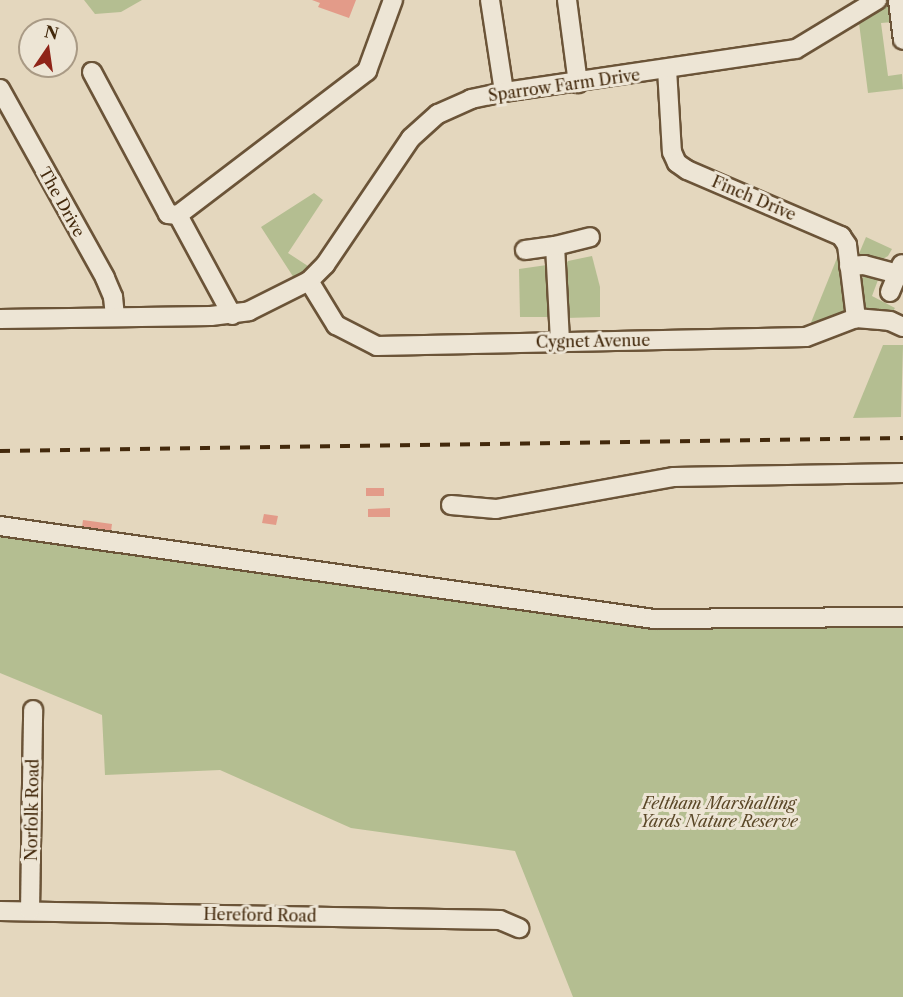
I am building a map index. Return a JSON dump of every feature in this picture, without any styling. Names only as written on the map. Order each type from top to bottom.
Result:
[{"type":"street","points":[[92,72],[168,214],[178,215],[367,71],[393,0]]},
{"type":"street","points":[[490,0],[504,92]]},
{"type":"street","points":[[567,0],[578,83]]},
{"type":"street","name":"Sparrow Farm Drive","points":[[0,319],[232,315],[249,311],[309,280],[325,265],[341,227],[411,138],[438,114],[471,99],[504,92],[578,83],[796,49],[877,0]]},
{"type":"street","points":[[898,0],[903,40]]},
{"type":"street","name":"Finch Drive","points":[[667,69],[672,152],[677,163],[687,170],[833,231],[847,245],[856,318]]},
{"type":"street","name":"The Drive","points":[[0,89],[105,278],[113,297],[115,317]]},
{"type":"street","points":[[178,215],[232,315]]},
{"type":"street","points":[[525,250],[555,246],[590,237]]},
{"type":"street","points":[[555,246],[560,341]]},
{"type":"street","points":[[849,266],[901,268],[890,292]]},
{"type":"street","name":"Cygnet Avenue","points":[[309,280],[329,318],[367,344],[806,337],[856,318],[890,321],[903,327]]},
{"type":"street","points":[[451,505],[496,509],[674,477],[903,474]]},
{"type":"street","points":[[0,526],[654,619],[903,617]]},
{"type":"street","name":"Norfolk Road","points":[[30,911],[33,710]]},
{"type":"street","name":"Hereford Road","points":[[0,911],[500,920],[519,928]]},
{"type":"green space","points":[[84,0],[142,0],[121,12],[95,14]]},
{"type":"green space","points":[[887,5],[891,7],[893,22],[881,23],[888,76],[902,74],[903,89],[868,93],[859,23]]},
{"type":"green space","points":[[314,193],[323,200],[288,253],[311,268],[294,278],[261,227]]},
{"type":"green space","points":[[866,237],[892,249],[888,256],[881,260],[858,256]]},
{"type":"green space","points":[[839,253],[846,310],[810,325]]},
{"type":"green space","points":[[592,256],[600,287],[600,317],[566,318],[565,266],[568,261]]},
{"type":"green space","points":[[547,265],[552,270],[553,317],[520,317],[519,269]]},
{"type":"green space","points":[[866,275],[878,280],[872,296],[895,308],[891,314],[866,309],[861,279]]},
{"type":"green space","points":[[883,345],[903,345],[901,417],[853,418]]},
{"type":"green space","name":"Feltham Marshalling Yards Nature Reserve","points":[[0,535],[672,629],[903,625],[903,997],[573,997],[515,851],[351,828],[220,770],[105,775],[102,715],[0,673]]},
{"type":"building","points":[[312,0],[356,0],[349,18],[318,7],[320,3]]},
{"type":"building","points":[[366,488],[384,488],[384,496],[366,496]]},
{"type":"building","points":[[390,508],[390,517],[368,517],[368,509]]},
{"type":"building","points":[[264,514],[278,516],[276,525],[262,523]]},
{"type":"building","points":[[83,520],[112,524],[111,531],[82,527]]},
{"type":"railway","points":[[0,451],[903,438]]}]
